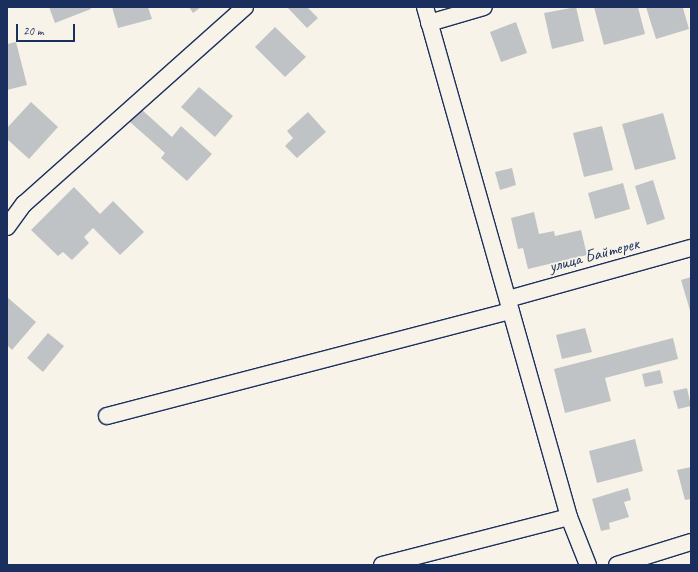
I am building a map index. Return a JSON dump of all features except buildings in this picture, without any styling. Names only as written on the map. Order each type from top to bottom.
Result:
[{"type":"street","points":[[7,227],[24,204],[245,7]]},
{"type":"street","points":[[426,7],[429,23],[569,518],[588,565]]},
{"type":"street","points":[[429,23],[484,7]]},
{"type":"street","points":[[7,208],[24,204]]},
{"type":"street","name":"улица Байтерек","points":[[107,416],[510,305],[691,248]]},
{"type":"street","points":[[382,565],[569,518]]},
{"type":"street","points":[[618,565],[691,542]]}]
